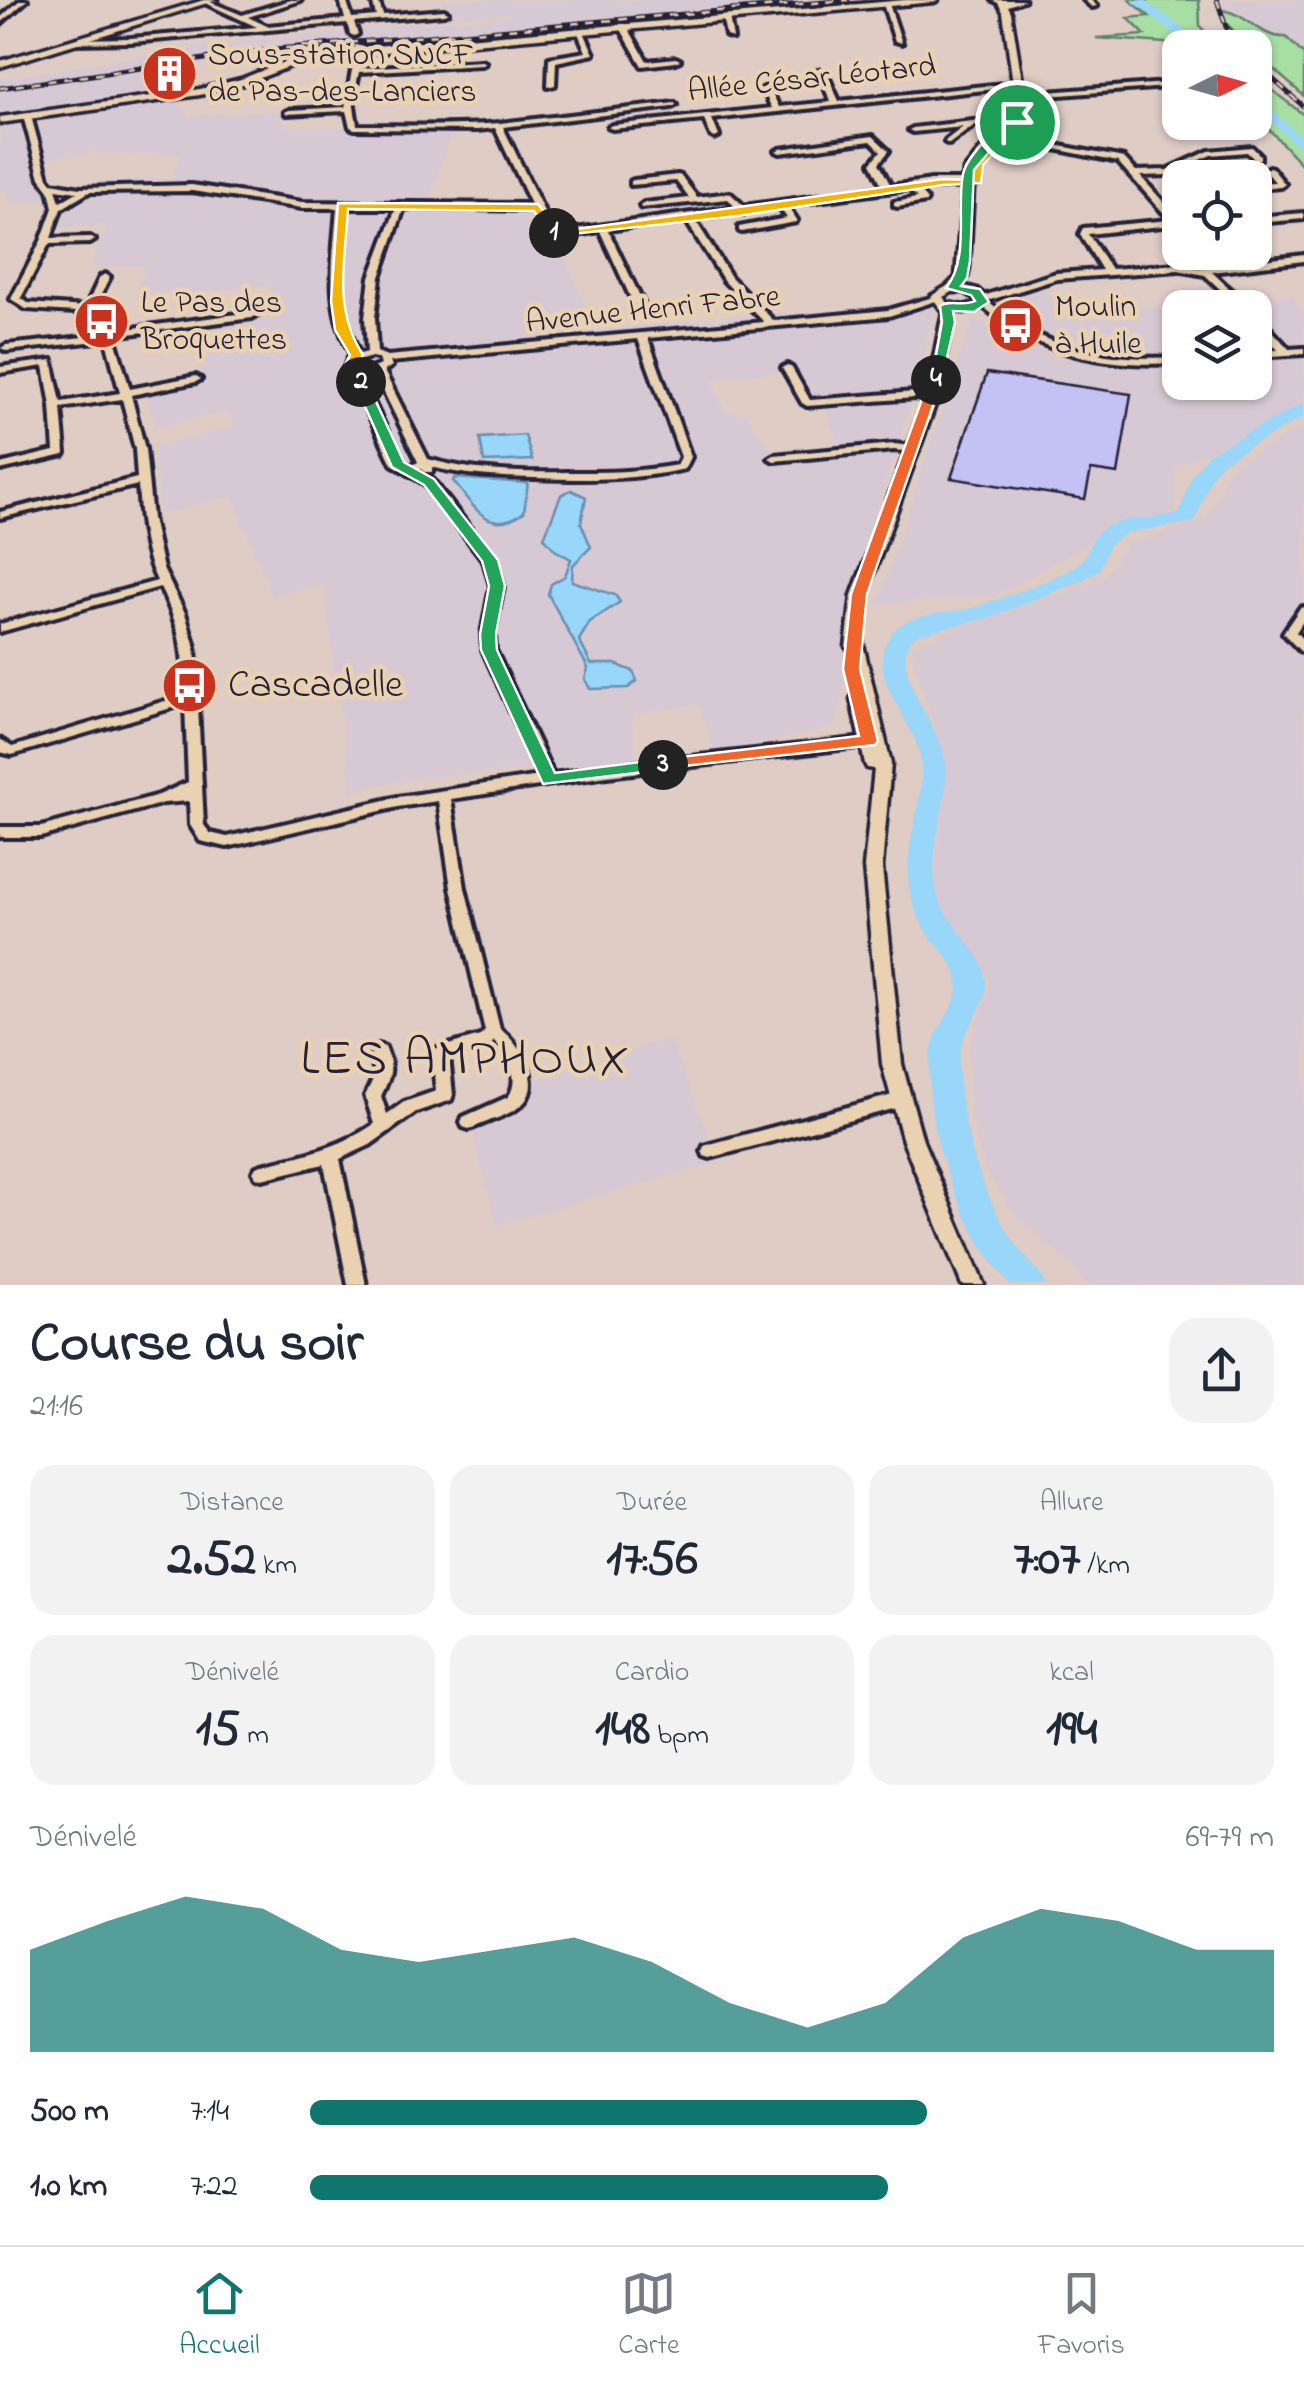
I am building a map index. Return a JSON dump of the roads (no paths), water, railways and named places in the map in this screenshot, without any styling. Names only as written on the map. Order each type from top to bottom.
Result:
[{"type":"street","points":[[242,17],[298,0]]},
{"type":"street","points":[[343,0],[354,34]]},
{"type":"street","points":[[376,0],[380,18]]},
{"type":"street","points":[[0,120],[200,92],[244,81],[307,56],[359,49],[934,0]]},
{"type":"street","points":[[0,64],[191,3],[210,1],[264,27]]},
{"type":"street","points":[[973,1285],[900,1100],[885,1009],[874,879],[874,836],[883,764],[874,741],[855,640],[859,594],[932,397],[948,322],[938,293],[952,288],[967,267],[972,183],[978,164],[1026,108],[997,1],[1020,1]]},
{"type":"street","points":[[1020,1],[1012,12],[1022,90]]},
{"type":"street","points":[[0,10],[20,3]]},
{"type":"street","points":[[0,22],[20,3]]},
{"type":"street","points":[[886,4],[899,41]]},
{"type":"street","points":[[75,41],[131,40],[444,12]]},
{"type":"street","points":[[724,18],[730,36]]},
{"type":"street","points":[[623,26],[645,64],[676,60]]},
{"type":"street","points":[[551,85],[552,60],[588,56],[579,30]]},
{"type":"street","points":[[359,49],[348,109],[351,125],[356,127],[476,128],[672,105]]},
{"type":"street","points":[[357,70],[482,62]]},
{"type":"street","points":[[822,72],[836,103]]},
{"type":"street","name":"Allée César Léotard","points":[[612,127],[836,103],[1162,85]]},
{"type":"street","points":[[766,88],[776,109]]},
{"type":"street","points":[[290,112],[348,109]]},
{"type":"street","points":[[27,116],[54,196],[46,241],[16,299],[26,306],[90,308],[99,313],[109,336],[140,449],[152,550],[162,582],[179,612],[189,647],[199,831],[221,842],[444,796],[874,741]]},
{"type":"street","points":[[707,117],[715,136]]},
{"type":"street","points":[[913,130],[1014,121]]},
{"type":"street","points":[[949,142],[973,123]]},
{"type":"street","points":[[497,124],[547,228],[556,233],[743,212],[912,187],[972,183]]},
{"type":"street","points":[[780,151],[873,138],[885,151],[874,163],[889,190]]},
{"type":"street","points":[[991,146],[1092,151],[1121,160],[1162,206]]},
{"type":"street","points":[[1197,160],[1219,150],[1249,148],[1257,157]]},
{"type":"street","points":[[1136,174],[1162,172]]},
{"type":"street","points":[[634,184],[678,178],[695,200]]},
{"type":"street","points":[[897,204],[923,200],[912,187]]},
{"type":"street","points":[[54,196],[68,188],[83,192],[192,188],[266,202],[538,207]]},
{"type":"street","points":[[54,196],[72,199],[83,192]]},
{"type":"street","points":[[644,206],[730,196],[743,212]]},
{"type":"street","points":[[342,206],[337,301],[341,330],[357,357]]},
{"type":"street","points":[[401,206],[374,277],[370,304],[372,354],[384,365],[426,462],[429,482]]},
{"type":"street","points":[[742,228],[792,220],[783,206]]},
{"type":"street","points":[[1272,219],[1304,216]]},
{"type":"street","points":[[689,218],[727,279],[773,324]]},
{"type":"street","points":[[1108,272],[1084,234],[1086,230],[1162,223]]},
{"type":"street","points":[[603,229],[639,305]]},
{"type":"street","points":[[46,241],[90,240]]},
{"type":"street","points":[[1272,261],[1304,258]]},
{"type":"street","points":[[967,267],[981,301]]},
{"type":"street","points":[[942,303],[981,301],[1056,276],[1162,268]]},
{"type":"street","points":[[1202,270],[1225,290]]},
{"type":"street","points":[[90,308],[105,277]]},
{"type":"street","points":[[952,288],[981,301],[1061,352],[1162,362]]},
{"type":"street","points":[[942,352],[960,316],[981,301]]},
{"type":"street","name":"Avenue Henri Fabre","points":[[361,373],[403,360],[889,314],[942,303]]},
{"type":"street","points":[[6,348],[252,315]]},
{"type":"street","points":[[401,468],[416,468],[426,462],[450,469],[591,476],[682,467],[686,461],[683,447],[642,336]]},
{"type":"street","points":[[1272,337],[1286,352]]},
{"type":"street","points":[[1272,353],[1304,351]]},
{"type":"street","points":[[372,354],[357,357],[349,365],[361,373],[362,389],[401,468],[429,482],[490,560],[497,586],[489,650],[549,780]]},
{"type":"street","points":[[0,370],[48,362],[60,453],[0,467]]},
{"type":"street","points":[[787,368],[807,403],[932,397]]},
{"type":"street","points":[[56,406],[196,379]]},
{"type":"street","points":[[774,458],[894,447],[912,449]]},
{"type":"street","points":[[0,515],[143,480]]},
{"type":"street","points":[[0,628],[162,582]]},
{"type":"street","points":[[1304,611],[1289,633],[1304,648]]},
{"type":"street","points":[[0,743],[1,748],[12,751],[190,698]]},
{"type":"street","points":[[0,832],[41,832],[195,790]]},
{"type":"street","points":[[444,796],[458,888],[493,1032],[506,1042],[521,1070],[521,1093],[514,1102],[468,1122]]},
{"type":"street","points":[[262,1172],[332,1155],[410,1107],[445,1094],[440,1053],[485,1041],[493,1032]]},
{"type":"street","points":[[379,1051],[383,1075],[373,1096],[383,1127]]},
{"type":"street","points":[[710,1151],[900,1100]]},
{"type":"street","points":[[332,1155],[357,1285]]},
{"type":"water","points":[[525,435],[532,460],[484,462],[480,438]]},
{"type":"water","points":[[455,478],[528,483],[524,512],[511,519],[491,520],[475,508],[453,481]]},
{"type":"water","points":[[571,490],[586,497],[581,523],[591,547],[573,565],[572,581],[615,595],[620,602],[590,622],[579,640],[591,664],[615,664],[633,671],[637,681],[628,688],[590,689],[585,679],[588,668],[548,594],[551,584],[565,576],[571,559],[555,550],[544,537],[561,495]]},
{"type":"waterway","points":[[1137,0],[1178,30]]},
{"type":"waterway","points":[[1272,115],[1304,148]]},
{"type":"waterway","points":[[1030,1285],[1010,1262],[977,1206],[954,1142],[945,1078],[947,1048],[973,987],[965,960],[935,923],[924,894],[921,857],[934,766],[926,734],[894,670],[899,639],[910,629],[984,612],[1075,575],[1091,565],[1100,542],[1118,529],[1188,518],[1201,477],[1215,458],[1304,409]]},
{"type":"tunnel","points":[[354,34],[358,45]]},
{"type":"railway","points":[[0,88],[275,49],[848,0]]},
{"type":"railway","points":[[1217,0],[1229,30]]},
{"type":"railway","points":[[1272,78],[1304,107]]},
{"type":"place","name":"Sous-station SNCF de Pas-des-Lanciers","points":[[169,74]]},
{"type":"place","name":"Le Pas des Broquettes","points":[[102,322]]},
{"type":"place","name":"Moulin à Huile","points":[[1016,326]]},
{"type":"place","name":"Cascadelle","points":[[189,686]]},
{"type":"district","name":"LES AMPHOUX","points":[[466,1060]]}]
